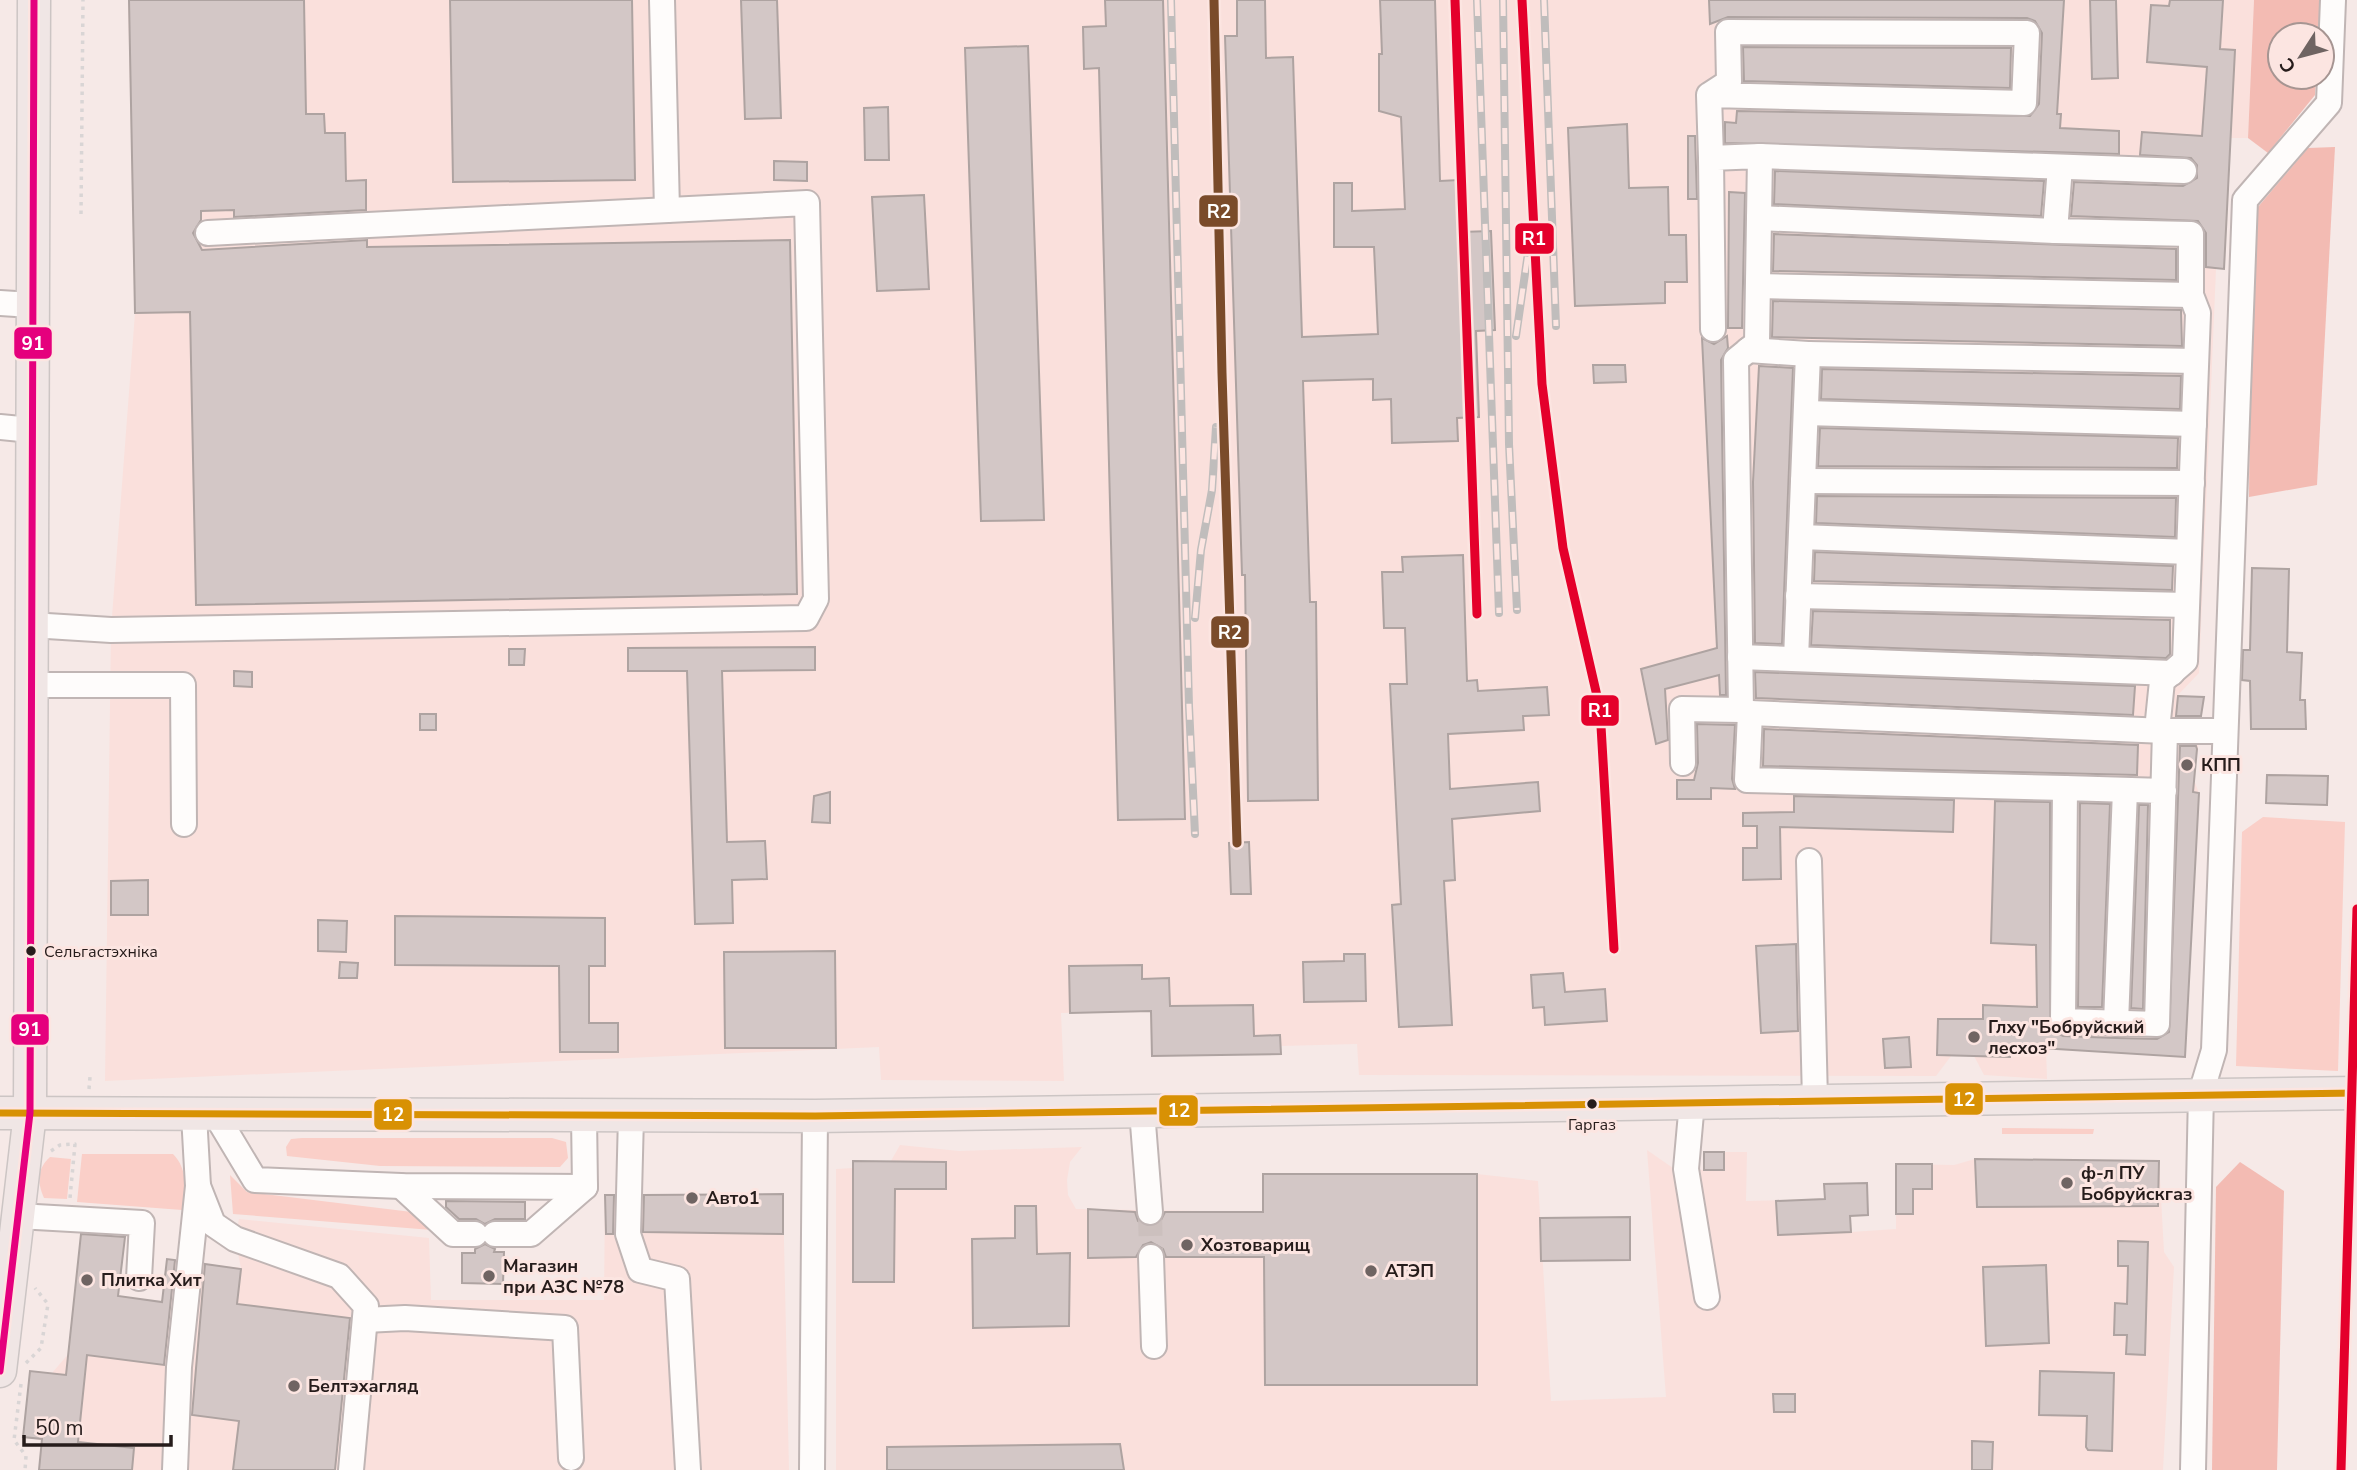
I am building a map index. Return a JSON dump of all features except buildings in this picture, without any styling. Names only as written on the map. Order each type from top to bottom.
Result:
[{"type":"main road","points":[[15,1371],[18,1216],[25,1160],[15,1113],[31,685],[34,0]]},
{"type":"main road","points":[[15,1113],[815,1116],[2201,1093],[2357,1093]]},
{"type":"lane","points":[[662,0],[667,210]]},
{"type":"lane","points":[[2193,1470],[2201,1093],[2214,1050],[2245,201],[2329,103],[2333,0]]},
{"type":"lane","points":[[1728,32],[2027,33],[2024,103],[1709,95],[1729,82],[1728,32]]},
{"type":"lane","points":[[1709,95],[1713,329]]},
{"type":"lane","points":[[1711,158],[1760,156],[2184,171]]},
{"type":"lane","points":[[1760,156],[1757,343],[1736,360],[1740,657],[1747,780],[2164,790]]},
{"type":"lane","points":[[2055,231],[2060,167]]},
{"type":"lane","points":[[31,625],[111,630],[806,618],[816,599],[807,203],[208,233]]},
{"type":"lane","points":[[1759,218],[2191,234],[2191,295],[2198,313],[2185,661],[2162,681],[2164,790],[2157,1024],[2063,1021],[2065,788]]},
{"type":"lane","points":[[1758,286],[2191,295]]},
{"type":"lane","points":[[0,303],[31,305]]},
{"type":"lane","points":[[1748,350],[1808,354],[2196,361]]},
{"type":"lane","points":[[1796,659],[1808,354]]},
{"type":"lane","points":[[1805,413],[2194,425]]},
{"type":"lane","points":[[0,427],[31,430]]},
{"type":"lane","points":[[1803,481],[2192,483]]},
{"type":"lane","points":[[1801,537],[2189,552]]},
{"type":"lane","points":[[1798,596],[2187,605]]},
{"type":"lane","points":[[1740,657],[2172,673]]},
{"type":"lane","points":[[31,685],[183,685],[184,824]]},
{"type":"lane","points":[[1683,763],[1682,709],[2225,732]]},
{"type":"lane","points":[[2116,1023],[2125,790]]},
{"type":"lane","points":[[1809,861],[1815,1100]]},
{"type":"lane","points":[[1692,1102],[1686,1168],[1707,1297]]},
{"type":"lane","points":[[1142,1111],[1150,1212]]},
{"type":"lane","points":[[175,1470],[179,1367],[205,1115]]},
{"type":"lane","points":[[205,1115],[255,1180],[401,1186],[585,1187]]},
{"type":"lane","points":[[401,1186],[453,1234],[531,1234],[585,1187],[584,1116]]},
{"type":"lane","points":[[631,1116],[628,1234],[640,1270],[677,1279],[688,1470]]},
{"type":"lane","points":[[812,1470],[815,1116]]},
{"type":"lane","points":[[198,1186],[213,1224],[235,1239],[339,1276],[366,1306],[351,1470]]},
{"type":"lane","points":[[18,1216],[142,1223],[139,1278]]},
{"type":"lane","points":[[1151,1257],[1154,1346]]},
{"type":"lane","points":[[365,1320],[405,1318],[565,1328],[571,1458]]},
{"type":"path","points":[[80,214],[83,0]]},
{"type":"path","points":[[25,1160],[40,1159],[60,1145],[75,1144],[69,1207]]},
{"type":"path","points":[[25,1470],[26,1456],[14,1440],[15,1371],[41,1348],[48,1304],[32,1283]]},
{"type":"shaded area","points":[[128,0],[2254,0],[2248,138],[2230,138],[2216,269],[2199,673],[2178,695],[2204,697],[2194,780],[2199,793],[2185,1057],[2046,1048],[2047,1079],[1984,1075],[1974,1056],[1951,1056],[1936,1076],[1359,1075],[1357,1044],[1281,1046],[1281,1054],[1152,1056],[1150,1011],[1061,1013],[1064,1081],[881,1080],[879,1047],[105,1081],[111,630],[135,313]]},
{"type":"shaded area","points":[[2254,0],[2322,0],[2320,21],[2266,21],[2266,91],[2315,91],[2315,95],[2268,153],[2248,138]]},
{"type":"shaded area","points":[[2335,147],[2317,485],[2249,497],[2252,214],[2308,148]]},
{"type":"shaded area","points":[[2263,817],[2345,822],[2338,1071],[2236,1066],[2242,832]]},
{"type":"shaded area","points":[[2002,1128],[2094,1129],[2093,1134],[2002,1134]]},
{"type":"shaded area","points":[[552,1138],[566,1142],[568,1158],[560,1167],[380,1166],[287,1156],[286,1147],[291,1139]]},
{"type":"shaded area","points":[[900,1145],[959,1151],[1082,1147],[1070,1162],[1067,1180],[1068,1195],[1076,1209],[1263,1212],[1477,1174],[1538,1181],[1551,1401],[1666,1397],[1647,1150],[1673,1168],[1703,1170],[1704,1152],[1747,1152],[1746,1201],[1824,1199],[1824,1184],[1867,1183],[1868,1215],[1850,1216],[1851,1232],[1896,1229],[1896,1164],[1954,1165],[1975,1159],[2159,1161],[2164,1252],[2174,1267],[2163,1470],[836,1470],[836,1169],[853,1168],[853,1161],[891,1161]]},
{"type":"shaded area","points":[[82,1154],[173,1154],[183,1173],[185,1188],[182,1210],[77,1202]]},
{"type":"shaded area","points":[[50,1157],[71,1159],[67,1199],[44,1198],[40,1176]]},
{"type":"shaded area","points":[[2240,1162],[2284,1191],[2277,1470],[2212,1470],[2216,1187]]},
{"type":"shaded area","points":[[230,1175],[247,1192],[420,1213],[432,1230],[233,1214]]},
{"type":"shaded area","points":[[783,1194],[789,1470],[39,1470],[42,1440],[23,1437],[30,1371],[52,1373],[118,1296],[162,1302],[167,1259],[241,1268],[235,1239],[239,1219],[429,1238],[431,1300],[604,1300],[605,1195]]},
{"type":"tunnel","points":[[1150,1212],[1151,1257]]},
{"type":"railway","points":[[1171,0],[1189,706],[1195,834]]},
{"type":"railway","points":[[1214,0],[1222,373],[1237,843]]},
{"type":"railway","points":[[1455,0],[1477,614]]},
{"type":"railway","points":[[1477,0],[1499,613]]},
{"type":"railway","points":[[1503,0],[1509,444],[1517,610]]},
{"type":"railway","points":[[1522,0],[1542,384],[1563,548],[1600,709],[1614,949]]},
{"type":"railway","points":[[1544,0],[1556,326]]},
{"type":"railway","points":[[1516,336],[1528,253]]},
{"type":"railway","points":[[1195,618],[1201,550],[1212,490],[1216,427]]},
{"type":"railway","points":[[2341,1470],[2357,909]]},
{"type":"transit line","name":"91","points":[[0,1371],[30,1113],[34,0]]},
{"type":"transit line","name":"R2","points":[[1214,0],[1222,373],[1237,843]]},
{"type":"transit line","name":"R1","points":[[1455,0],[1477,614]]},
{"type":"transit line","name":"R1","points":[[1522,0],[1542,384],[1563,548],[1600,709],[1614,949]]},
{"type":"transit line","name":"R1","points":[[2341,1470],[2357,909]]},
{"type":"transit line","name":"12","points":[[0,1113],[815,1116],[2357,1093]]},
{"type":"place","name":"КПП","points":[[2187,765]]},
{"type":"place","name":"Сельгастэхніка","points":[[31,951]]},
{"type":"place","name":"Глху \"Бобруйский лесхоз\"","points":[[1974,1037]]},
{"type":"place","name":"Гаргаз","points":[[1592,1104]]},
{"type":"place","name":"ф-л ПУ Бобруйскгаз","points":[[2067,1183]]},
{"type":"place","name":"Авто1","points":[[692,1198]]},
{"type":"place","name":"Хозтоварищ","points":[[1187,1245]]},
{"type":"place","name":"АТЭП","points":[[1371,1271]]},
{"type":"place","name":"Магазин при АЗС №78","points":[[489,1276]]},
{"type":"place","name":"Плитка Хит","points":[[87,1280]]},
{"type":"place","name":"Белтэхагляд","points":[[294,1386]]}]
